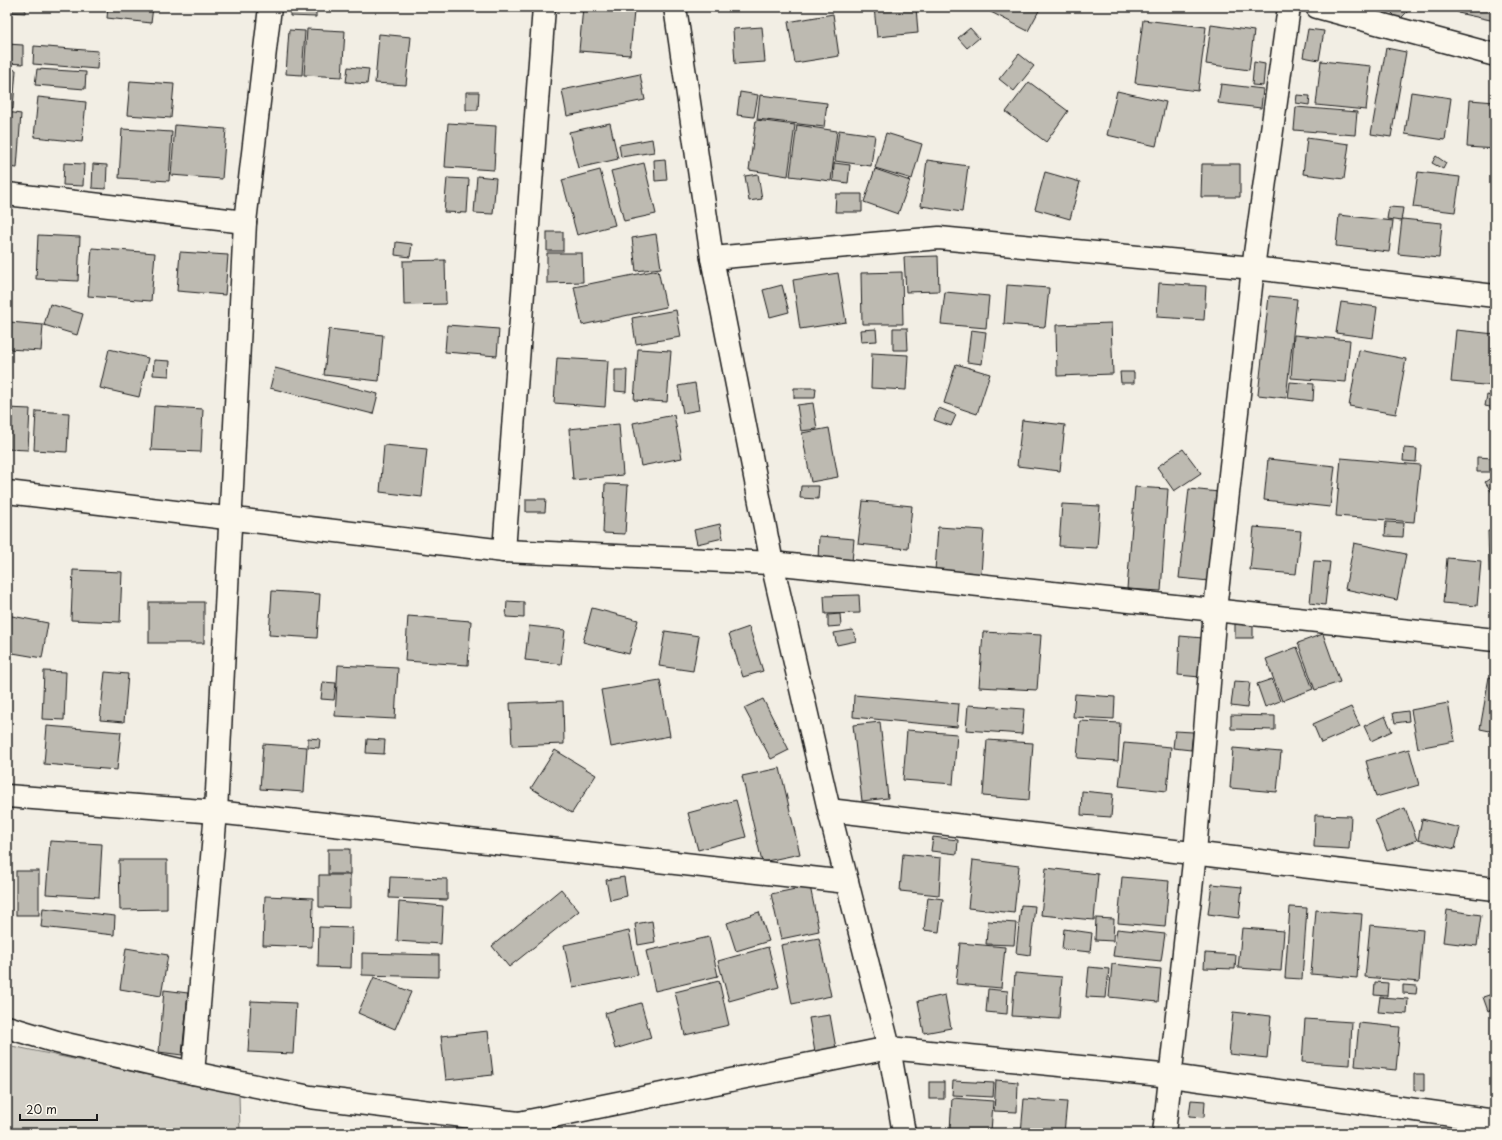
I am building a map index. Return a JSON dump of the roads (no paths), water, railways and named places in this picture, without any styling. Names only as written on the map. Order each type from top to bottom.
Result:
[{"type":"street","points":[[193,1073],[216,812],[245,222],[270,7]]},
{"type":"street","points":[[504,551],[544,7]]},
{"type":"street","points":[[675,7],[712,258],[772,563],[829,810],[889,1048],[904,1133]]},
{"type":"street","points":[[1164,1133],[1195,853],[1215,610],[1253,268],[1289,7]]},
{"type":"street","points":[[1317,7],[1495,55]]},
{"type":"street","points":[[7,194],[245,222]]},
{"type":"street","points":[[712,258],[939,238],[1253,268],[1495,296]]},
{"type":"street","points":[[7,492],[504,551],[772,563],[1495,640]]},
{"type":"street","points":[[7,796],[216,812],[847,882]]},
{"type":"street","points":[[829,810],[1495,888]]},
{"type":"street","points":[[7,1027],[57,1042],[193,1073],[310,1097],[519,1123],[889,1048],[1171,1076],[1495,1121]]}]
